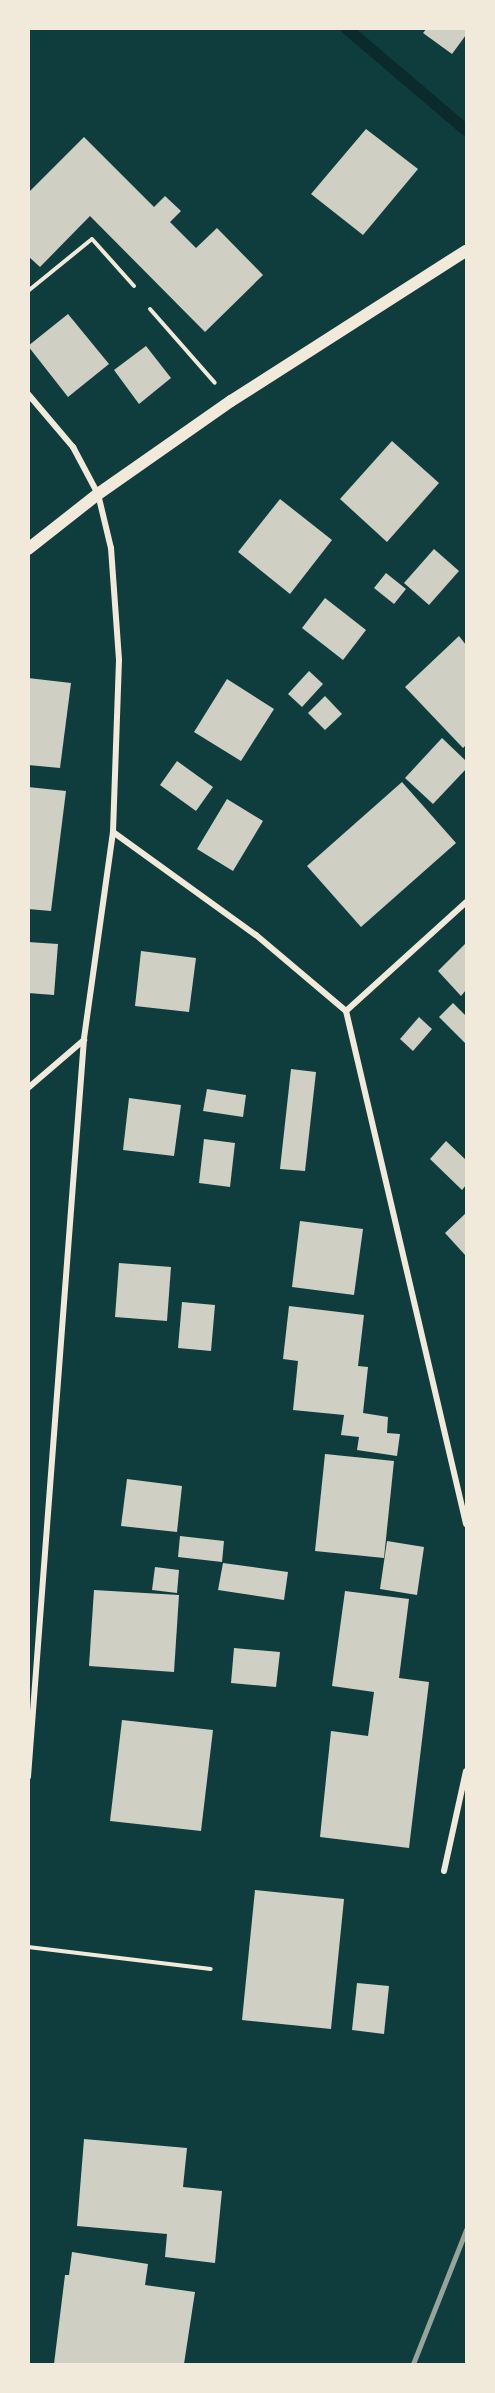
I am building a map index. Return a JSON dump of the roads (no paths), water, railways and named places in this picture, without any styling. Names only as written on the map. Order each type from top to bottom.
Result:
[{"type":"main road","points":[[28,549],[98,494],[231,401],[333,333],[466,251]]},
{"type":"street","points":[[28,394],[73,447],[98,494],[111,548],[119,660],[114,832],[84,1039],[28,1777]]},
{"type":"street","points":[[114,832],[256,935],[346,1011],[466,1524]]},
{"type":"street","points":[[346,1011],[466,902]]},
{"type":"street","points":[[28,1088],[84,1039]]},
{"type":"street","points":[[444,1871],[466,1771]]},
{"type":"waterway","points":[[346,28],[466,130]]},
{"type":"railway","points":[[413,2364],[466,2230]]}]
